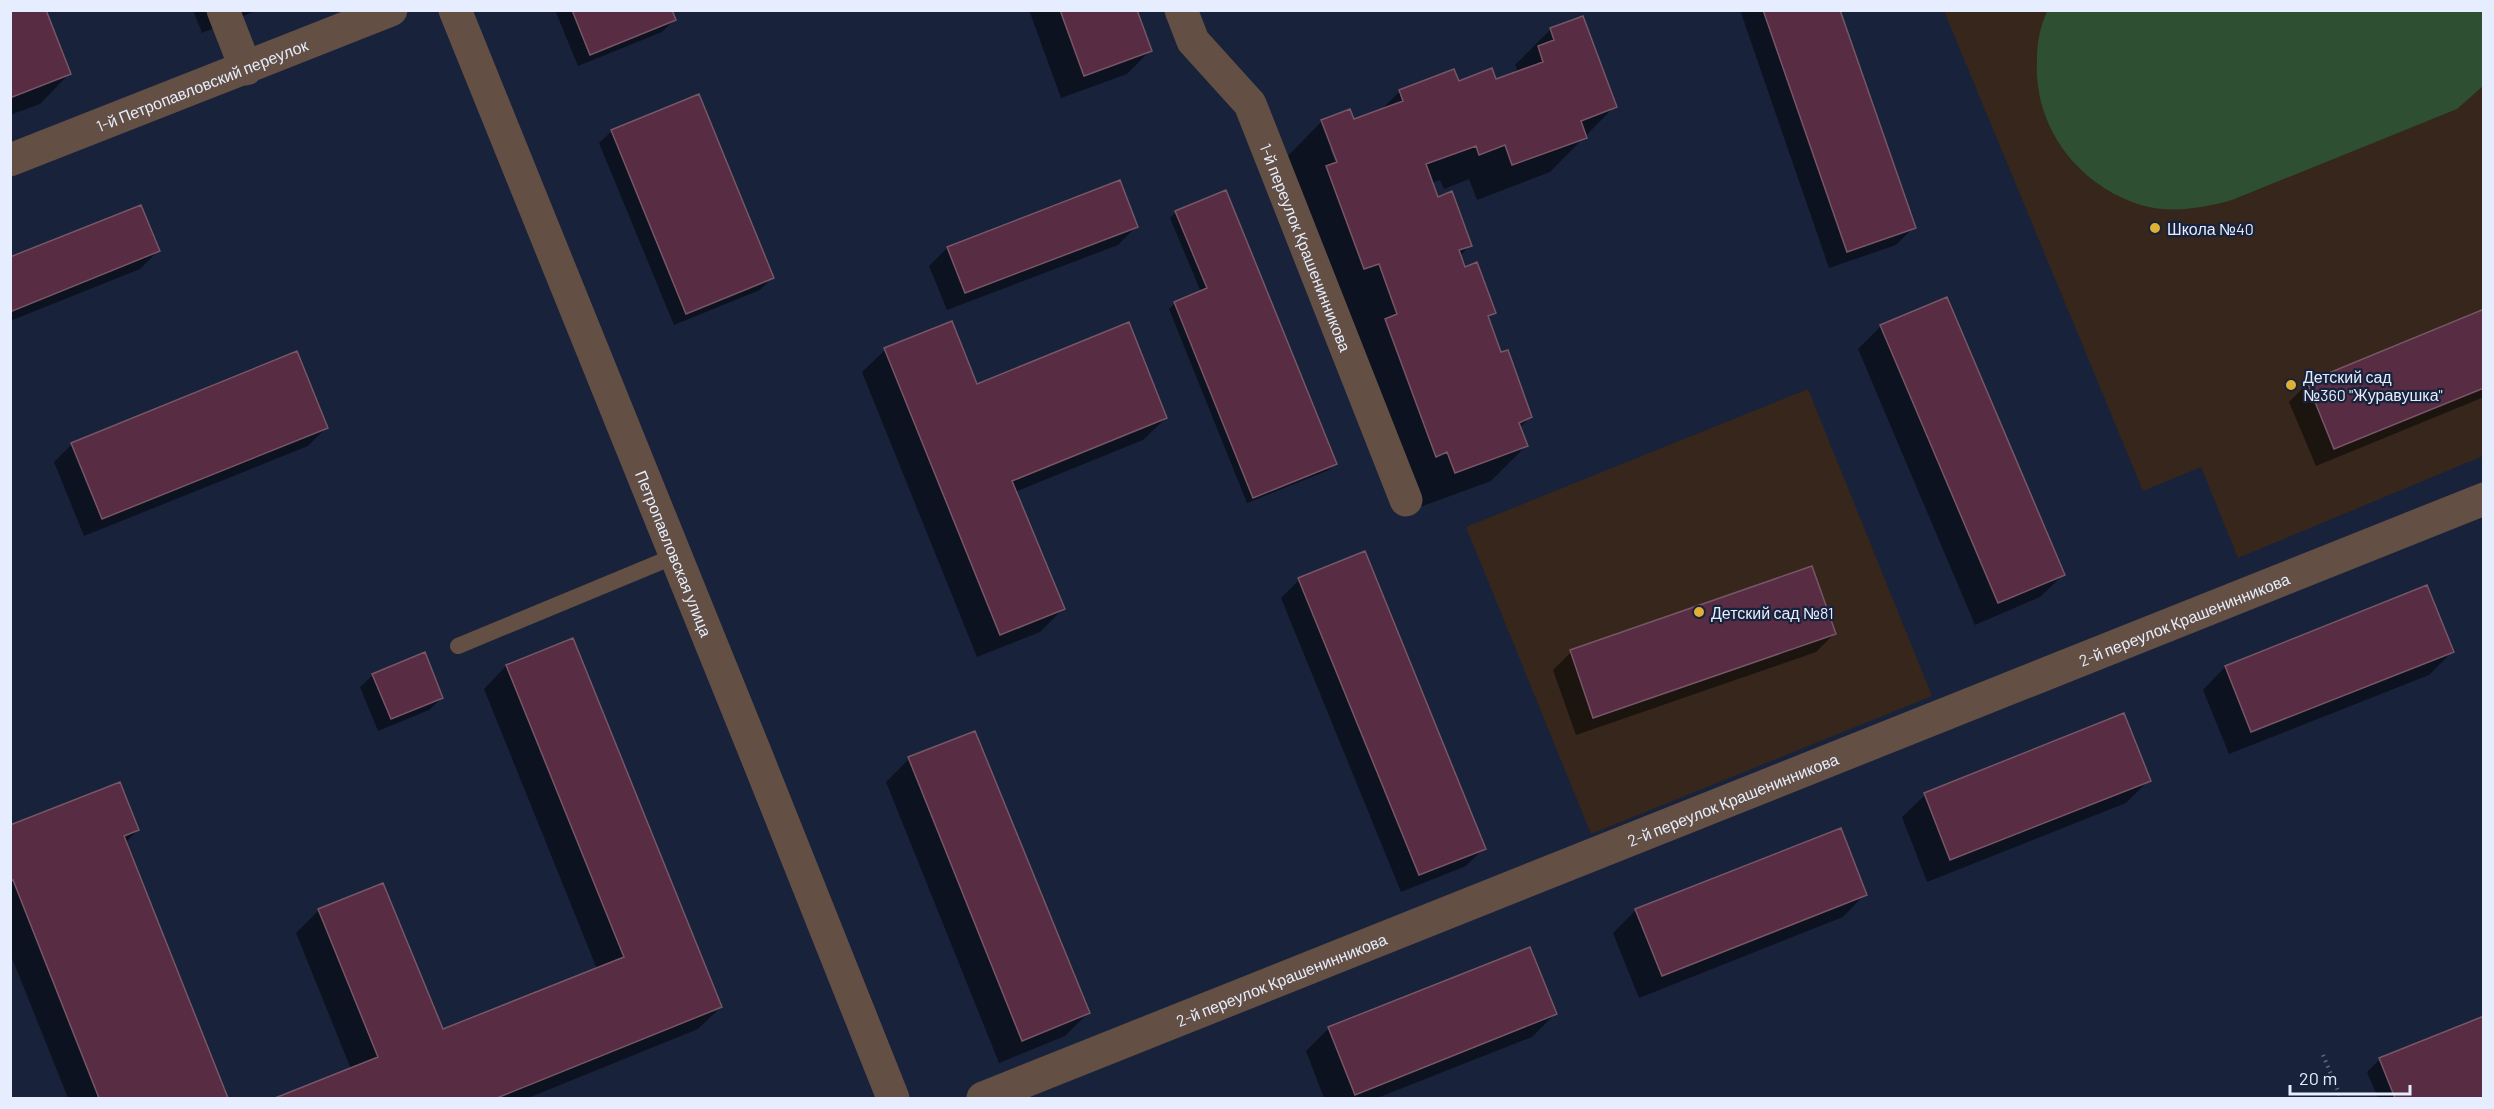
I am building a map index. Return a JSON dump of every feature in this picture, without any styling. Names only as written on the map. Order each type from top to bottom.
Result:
[{"type":"street","points":[[223,10],[246,69]]},
{"type":"street","name":"1-й Петропавловский переулок","points":[[10,160],[391,10]]},
{"type":"street","name":"Петропавловская улица","points":[[455,10],[893,1098]]},
{"type":"street","name":"1-й переулок Крашенинникова","points":[[1181,10],[1193,41],[1250,104],[1406,500]]},
{"type":"street","name":"2-й переулок Крашенинникова","points":[[983,1098],[2484,499]]},
{"type":"lane","points":[[458,645],[675,556]]},
{"type":"path","points":[[2323,1055],[2341,1098]]},
{"type":"shaded area","points":[[1944,11],[2483,11],[2483,456],[2238,558],[2201,467],[2143,491]]},
{"type":"shaded area","name":"Детский сад №81","points":[[1808,389],[1932,696],[1591,834],[1466,527]]},
{"type":"green space","name":"Школа №40","points":[[2048,10],[2483,11],[2483,86],[2457,109],[2232,200],[2186,209],[2152,208],[2118,196],[2098,183],[2079,168],[2064,150],[2052,130],[2043,108],[2038,84],[2037,59],[2038,40]]},
{"type":"building","points":[[10,10],[46,10],[71,74],[10,98]]},
{"type":"building","points":[[572,10],[672,10],[676,20],[590,55]]},
{"type":"building","points":[[1060,10],[1137,10],[1152,51],[1084,76]]},
{"type":"building","points":[[1763,10],[1840,10],[1916,228],[1847,252]]},
{"type":"building","points":[[1583,16],[1617,107],[1581,121],[1587,138],[1512,165],[1505,145],[1479,155],[1476,146],[1426,164],[1438,197],[1452,191],[1472,246],[1459,250],[1465,267],[1477,262],[1496,313],[1488,316],[1501,352],[1508,350],[1532,417],[1519,423],[1528,446],[1455,473],[1447,452],[1436,457],[1385,319],[1397,314],[1379,264],[1364,269],[1326,166],[1337,162],[1321,120],[1350,109],[1354,119],[1403,101],[1399,90],[1454,69],[1459,81],[1492,68],[1496,79],[1543,62],[1538,46],[1554,40],[1550,28]]},
{"type":"building","points":[[699,94],[774,278],[686,314],[611,130]]},
{"type":"building","points":[[1120,180],[1138,227],[965,293],[947,247]]},
{"type":"building","points":[[1226,190],[1337,464],[1253,498],[1174,302],[1207,288],[1175,211]]},
{"type":"building","points":[[141,205],[160,251],[10,312],[10,257]]},
{"type":"building","points":[[1947,297],[2065,575],[1998,603],[1880,325]]},
{"type":"building","points":[[2484,309],[2484,388],[2334,449],[2307,382]]},
{"type":"building","points":[[952,321],[977,384],[1129,322],[1167,418],[1012,481],[1065,609],[1000,635],[884,348]]},
{"type":"building","points":[[297,351],[328,428],[102,519],[71,443]]},
{"type":"building","points":[[1365,551],[1486,849],[1419,875],[1298,578]]},
{"type":"building","points":[[1812,566],[1836,634],[1593,718],[1570,650]]},
{"type":"building","points":[[2427,585],[2454,652],[2251,732],[2225,666]]},
{"type":"building","points":[[573,638],[722,1007],[497,1098],[275,1098],[378,1057],[318,909],[383,883],[443,1029],[624,957],[506,665]]},
{"type":"building","points":[[425,652],[443,698],[391,719],[372,674]]},
{"type":"building","points":[[2124,713],[2151,781],[1950,860],[1924,793]]},
{"type":"building","points":[[975,731],[1090,1013],[1022,1041],[908,757]]},
{"type":"building","points":[[120,782],[139,830],[124,836],[228,1098],[99,1098],[13,880],[10,881],[10,825]]},
{"type":"building","points":[[1841,828],[1867,895],[1662,976],[1635,909]]},
{"type":"building","points":[[1530,947],[1557,1014],[1355,1095],[1328,1027]]},
{"type":"building","points":[[2484,1016],[2484,1098],[2395,1098],[2379,1058]]},
{"type":"place","name":"Школа №40","points":[[2155,228]]},
{"type":"place","name":"Детский сад №360 \"Журавушка\"","points":[[2291,385]]},
{"type":"place","name":"Детский сад №81","points":[[1699,612]]}]
